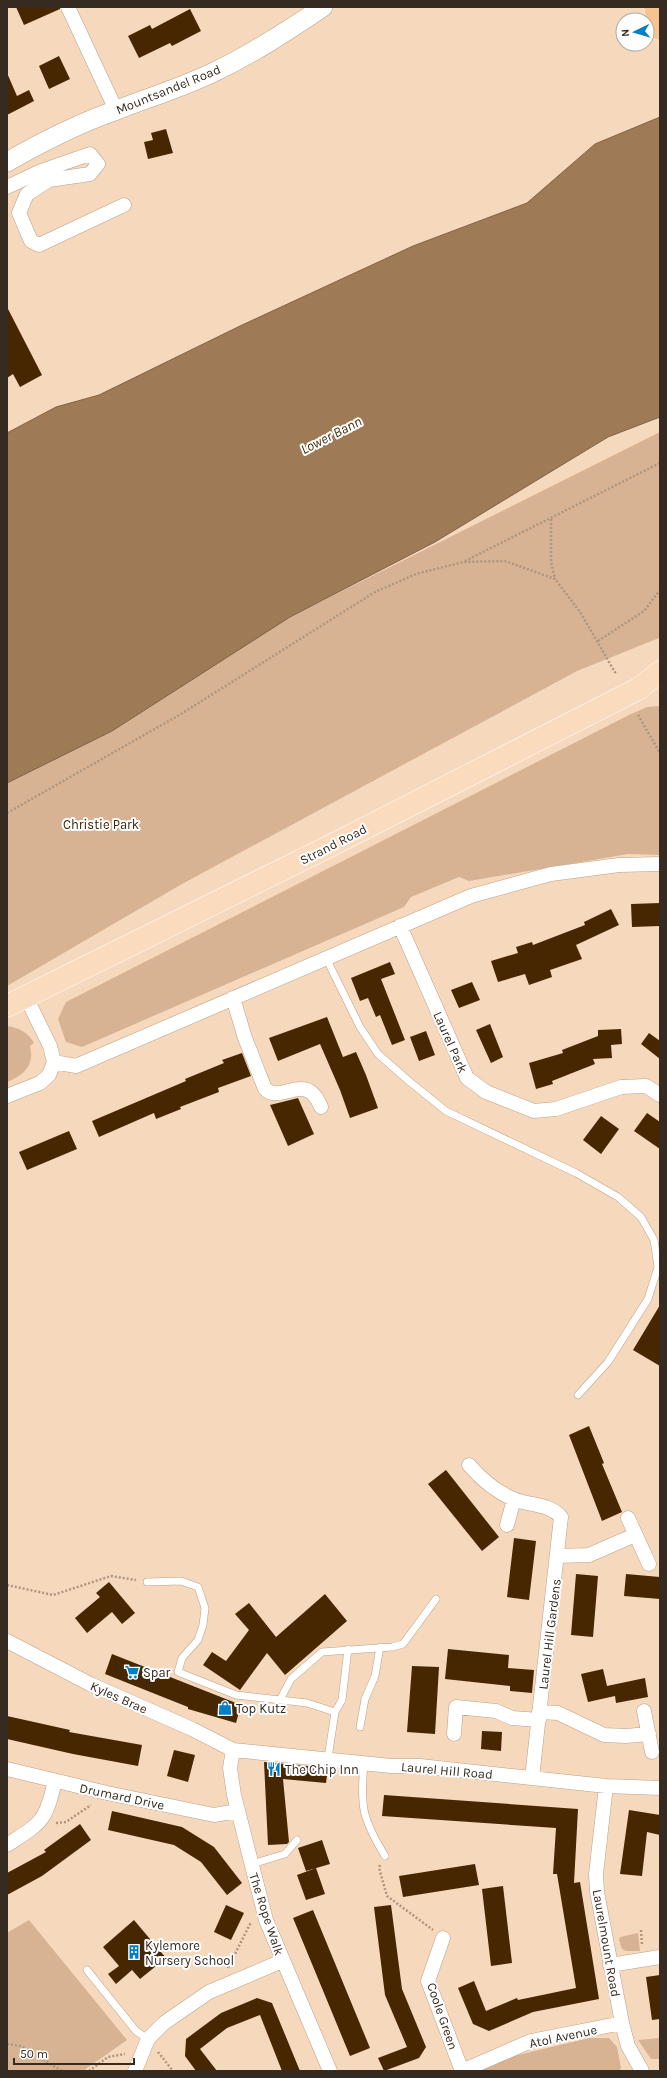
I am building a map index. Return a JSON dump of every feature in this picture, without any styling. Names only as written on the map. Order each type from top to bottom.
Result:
[{"type":"highway","points":[[655,7],[660,29]]},
{"type":"main road","name":"Strand Road","points":[[16,1002],[638,689],[660,672]]},
{"type":"main road","name":"Strand Road","points":[[638,689],[660,688]]},
{"type":"street","points":[[68,7],[116,110]]},
{"type":"street","name":"Mountsandel Road","points":[[7,162],[34,146],[116,110],[155,97],[216,71],[272,40],[324,7]]},
{"type":"street","points":[[7,187],[41,171],[90,154],[98,164],[90,174],[49,180],[26,194],[19,213],[31,241],[38,245],[124,205]]},
{"type":"street","points":[[7,1096],[40,1082],[49,1075],[54,1062],[76,1066],[400,926],[478,894],[551,874],[619,865],[660,864]]},
{"type":"street","name":"Laurel Park","points":[[400,926],[467,1078],[486,1092],[534,1111],[556,1109],[621,1087],[646,1086],[660,1095]]},
{"type":"street","points":[[233,998],[245,1038],[265,1089],[270,1093],[275,1094],[302,1088],[314,1095],[320,1107]]},
{"type":"street","name":"Strand Road","points":[[16,1002],[50,1046],[54,1062]]},
{"type":"street","name":"Laurel Hill Gardens","points":[[469,1465],[487,1484],[514,1499],[555,1509],[562,1517],[532,1778]]},
{"type":"street","points":[[507,1525],[514,1499]]},
{"type":"street","points":[[628,1518],[648,1564]]},
{"type":"street","points":[[558,1556],[589,1555],[635,1535]]},
{"type":"street","name":"Kyles Brae","points":[[7,1641],[90,1684],[233,1750]]},
{"type":"street","points":[[454,1734],[456,1707],[496,1711],[512,1718],[558,1713],[604,1735],[626,1736],[649,1734]]},
{"type":"street","points":[[644,1711],[652,1752]]},
{"type":"street","name":"Laurel Hill Road","points":[[233,1750],[328,1758],[391,1766],[420,1766],[606,1786],[660,1788]]},
{"type":"street","name":"The Rope Walk","points":[[233,1750],[230,1768],[238,1810],[262,1905],[282,1961],[330,2071]]},
{"type":"street","name":"Drumard Drive","points":[[7,1769],[107,1794],[214,1815],[238,1810]]},
{"type":"street","points":[[7,1845],[39,1824],[46,1814],[55,1781]]},
{"type":"street","name":"Laurelmount Road","points":[[606,1786],[597,1892],[622,2023],[628,2046],[640,2070]]},
{"type":"street","name":"Coole Green","points":[[443,1938],[428,1981],[462,2071]]},
{"type":"street","points":[[610,1965],[660,1957]]},
{"type":"street","points":[[135,2071],[145,2046],[164,2024],[209,1992],[282,1961]]},
{"type":"street","name":"Atol Avenue","points":[[462,2071],[531,2041],[622,2023]]},
{"type":"lane","points":[[326,958],[360,1027],[378,1054],[410,1082],[446,1111],[576,1173],[618,1197],[641,1217],[654,1240],[658,1267],[648,1299],[608,1362],[578,1395]]},
{"type":"lane","points":[[148,1582],[181,1580],[198,1587],[203,1601],[205,1608],[203,1625],[198,1640],[182,1658],[178,1672],[236,1695],[307,1703],[335,1712]]},
{"type":"lane","points":[[280,1700],[291,1679],[322,1652],[392,1647],[403,1644],[436,1599]]},
{"type":"lane","points":[[360,1727],[365,1699],[375,1676],[380,1647]]},
{"type":"lane","points":[[328,1758],[335,1712],[342,1700],[348,1649]]},
{"type":"lane","points":[[364,1762],[361,1794],[362,1809],[372,1834],[385,1856]]},
{"type":"lane","points":[[252,1864],[285,1854],[297,1840]]},
{"type":"lane","points":[[87,1970],[136,2031],[145,2046]]},
{"type":"path","points":[[7,813],[181,714],[375,592],[416,574],[463,562],[660,463]]},
{"type":"path","points":[[551,519],[551,562],[555,579],[580,612],[616,674]]},
{"type":"path","points":[[463,562],[505,561],[555,579]]},
{"type":"path","points":[[598,641],[644,611],[660,590]]},
{"type":"path","points":[[638,715],[660,752]]},
{"type":"path","points":[[7,1585],[53,1595],[111,1576],[148,1582]]},
{"type":"path","points":[[39,1824],[66,1822],[107,1794]]},
{"type":"path","points":[[385,1856],[379,1868],[387,1896],[443,1938]]},
{"type":"path","points":[[227,1984],[228,1970],[252,1921],[262,1905]]},
{"type":"path","points":[[7,2044],[21,2046],[62,2071]]},
{"type":"path","points":[[89,2071],[108,2057],[145,2046],[173,2071]]},
{"type":"green space","name":"Christie Park","points":[[660,417],[587,444],[298,613],[660,432],[659,638],[577,671],[182,884],[7,986],[7,706],[315,537]]},
{"type":"green space","points":[[660,706],[660,855],[628,854],[469,881],[459,877],[411,897],[404,907],[82,1047],[66,1042],[58,1019],[66,1002],[629,715],[647,707]]},
{"type":"green space","points":[[7,1026],[23,1031],[34,1043],[30,1046],[31,1059],[27,1068],[23,1073],[7,1082]]},
{"type":"green space","points":[[29,1920],[127,2040],[83,2071],[7,2071],[7,1933]]},
{"type":"green space","points":[[638,1933],[640,1951],[626,1951],[622,1949],[619,1940],[620,1937]]},
{"type":"green space","points":[[589,2038],[609,2038],[617,2047],[621,2068],[619,2071],[477,2071],[514,2056]]},
{"type":"green space","points":[[660,2038],[660,2059],[651,2059],[638,2040]]},
{"type":"water","name":"Lower Bann","points":[[660,117],[660,417],[608,437],[435,542],[290,617],[112,731],[7,783],[7,433],[56,407],[99,395],[240,326],[413,246],[527,203],[595,144]]},
{"type":"building","points":[[16,7],[60,7],[60,9],[24,25]]},
{"type":"building","points":[[190,9],[201,31],[172,46],[170,43],[139,58],[128,36],[150,25],[152,29]]},
{"type":"building","points":[[59,56],[70,79],[49,89],[39,66]]},
{"type":"building","points":[[7,73],[17,96],[29,90],[34,101],[7,115]]},
{"type":"building","points":[[166,129],[173,153],[148,159],[144,142],[153,140],[151,133]]},
{"type":"building","points":[[7,307],[42,375],[20,387],[13,374],[7,378]]},
{"type":"building","points":[[660,903],[660,926],[632,927],[631,904]]},
{"type":"building","points":[[611,909],[619,925],[576,945],[582,959],[550,970],[552,977],[529,985],[525,974],[498,982],[491,961],[518,953],[516,947],[532,942],[533,945],[585,925],[584,922]]},
{"type":"building","points":[[390,962],[395,974],[381,979],[405,1040],[392,1045],[380,1015],[376,1017],[368,998],[360,1001],[351,978]]},
{"type":"building","points":[[472,982],[480,1000],[459,1008],[451,990]]},
{"type":"building","points":[[327,1017],[343,1057],[356,1052],[378,1108],[350,1118],[340,1090],[320,1044],[278,1061],[269,1038]]},
{"type":"building","points":[[490,1024],[503,1057],[491,1063],[476,1030]]},
{"type":"building","points":[[621,1029],[622,1044],[611,1045],[612,1058],[593,1059],[595,1064],[552,1081],[553,1084],[536,1089],[529,1063],[563,1053],[562,1050],[598,1036],[598,1030]]},
{"type":"building","points":[[426,1031],[435,1055],[419,1061],[410,1037]]},
{"type":"building","points":[[649,1033],[660,1041],[660,1059],[641,1044]]},
{"type":"building","points":[[242,1053],[251,1076],[218,1088],[219,1092],[180,1107],[181,1109],[156,1119],[154,1113],[99,1137],[92,1121],[186,1081],[185,1079],[224,1063],[222,1060]]},
{"type":"building","points":[[298,1098],[314,1134],[288,1146],[270,1105]]},
{"type":"building","points":[[647,1113],[660,1122],[660,1149],[634,1131]]},
{"type":"building","points":[[601,1116],[619,1129],[601,1154],[583,1140]]},
{"type":"building","points":[[69,1131],[77,1149],[27,1170],[19,1152]]},
{"type":"building","points":[[660,1305],[660,1366],[633,1350]]},
{"type":"building","points":[[589,1426],[604,1463],[602,1464],[622,1512],[602,1521],[569,1435]]},
{"type":"building","points":[[446,1470],[499,1537],[482,1551],[428,1484]]},
{"type":"building","points":[[514,1538],[536,1541],[529,1600],[507,1597]]},
{"type":"building","points":[[576,1574],[598,1576],[593,1637],[571,1635]]},
{"type":"building","points":[[626,1574],[660,1577],[660,1599],[624,1596]]},
{"type":"building","points":[[109,1582],[135,1613],[122,1624],[112,1612],[87,1633],[75,1618],[100,1597],[96,1593]]},
{"type":"building","points":[[325,1594],[347,1621],[285,1675],[267,1653],[240,1690],[203,1665],[212,1652],[226,1661],[249,1630],[235,1614],[249,1603],[276,1637]]},
{"type":"building","points":[[448,1649],[509,1655],[508,1668],[534,1670],[532,1693],[510,1691],[510,1686],[445,1679]]},
{"type":"building","points":[[112,1654],[241,1705],[236,1723],[188,1709],[188,1707],[105,1674]]},
{"type":"building","points":[[412,1666],[439,1667],[435,1734],[407,1732]]},
{"type":"building","points":[[603,1669],[607,1686],[645,1678],[648,1697],[616,1703],[615,1696],[588,1702],[581,1674]]},
{"type":"building","points":[[7,1716],[70,1730],[69,1732],[142,1745],[138,1766],[73,1754],[7,1739]]},
{"type":"building","points":[[482,1731],[502,1732],[501,1751],[481,1749]]},
{"type":"building","points":[[174,1750],[195,1755],[188,1782],[167,1776]]},
{"type":"building","points":[[264,1762],[328,1768],[326,1783],[283,1779],[289,1842],[287,1844],[268,1845]]},
{"type":"building","points":[[384,1795],[578,1809],[574,1883],[580,1882],[599,1999],[533,2012],[489,2031],[473,2024],[458,1988],[474,1981],[486,2011],[517,1998],[518,2000],[576,1988],[557,1874],[553,1874],[556,1828],[382,1816]]},
{"type":"building","points":[[629,1810],[660,1815],[660,1835],[647,1832],[642,1876],[620,1874]]},
{"type":"building","points":[[112,1811],[182,1827],[214,1847],[242,1883],[227,1895],[201,1862],[174,1845],[108,1830]]},
{"type":"building","points":[[80,1824],[91,1840],[42,1876],[7,1895],[7,1873],[46,1852],[44,1850]]},
{"type":"building","points":[[322,1840],[330,1864],[306,1871],[298,1848]]},
{"type":"building","points":[[475,1864],[479,1885],[403,1897],[399,1876]]},
{"type":"building","points":[[316,1868],[325,1894],[306,1900],[297,1875]]},
{"type":"building","points":[[503,1886],[512,1963],[491,1966],[482,1889]]},
{"type":"building","points":[[226,1905],[244,1913],[231,1940],[214,1932]]},
{"type":"building","points":[[391,1905],[402,1989],[426,2047],[419,2058],[384,2071],[378,2058],[407,2047],[385,1995],[374,1907]]},
{"type":"building","points":[[313,1910],[370,2048],[350,2056],[293,1918]]},
{"type":"building","name":"Kylemore Nursery School","points":[[134,1920],[166,1958],[140,1979],[132,1970],[116,1984],[108,1974],[119,1966],[103,1947]]},
{"type":"building","points":[[660,1975],[660,2019],[652,2020],[646,1977]]},
{"type":"building","points":[[257,1998],[272,2003],[300,2071],[282,2071],[260,2015],[227,2028],[200,2049],[217,2071],[196,2071],[185,2056],[186,2039],[221,2013]]},
{"type":"place","name":"Spar","points":[[132,1672]]},
{"type":"place","name":"Top Kutz","points":[[225,1708]]},
{"type":"place","name":"The Chip Inn","points":[[274,1769]]},
{"type":"place","name":"Kylemore Nursery School","points":[[134,1952]]}]
